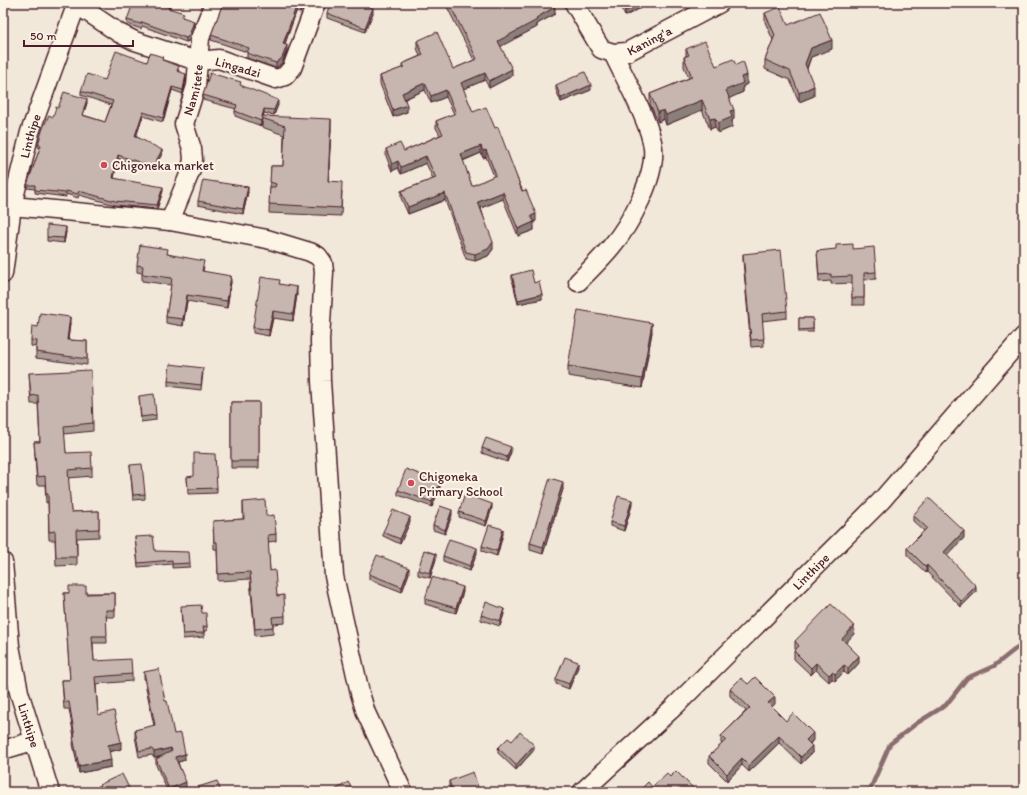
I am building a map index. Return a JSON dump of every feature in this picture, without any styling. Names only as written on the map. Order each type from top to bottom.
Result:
[{"type":"street","name":"Lingadzi","points":[[77,3],[119,33],[136,41],[197,61],[219,59],[276,79],[285,76],[292,68],[316,3]]},
{"type":"street","name":"Linthipe","points":[[3,274],[12,206],[30,132],[77,3]]},
{"type":"street","name":"Namitete","points":[[170,221],[191,170],[193,159],[184,124],[196,86],[200,38],[214,3]]},
{"type":"street","name":"Kaning'a","points":[[574,3],[601,49],[613,53],[627,52],[720,3]]},
{"type":"street","points":[[578,282],[611,247],[625,228],[650,179],[654,163],[653,147],[648,130],[613,53]]},
{"type":"street","points":[[12,206],[170,221],[267,239],[310,252],[318,256],[323,263],[324,272],[320,340],[321,381],[334,576],[360,693],[366,713],[403,792]]},
{"type":"street","name":"Linthipe","points":[[582,792],[675,706],[881,501],[1024,336]]},
{"type":"street","name":"Linthipe","points":[[3,562],[10,646],[19,692],[50,792]]},
{"type":"street","points":[[3,750],[33,741]]},
{"type":"building","points":[[133,3],[169,3],[168,8],[184,13],[182,17],[194,21],[189,36],[186,38],[142,22],[141,24],[127,20]]},
{"type":"building","points":[[223,3],[303,3],[300,9],[296,7],[283,44],[287,45],[282,58],[276,63],[247,53],[249,48],[211,35]]},
{"type":"building","points":[[330,3],[358,3],[373,8],[365,28],[327,13]]},
{"type":"building","points":[[449,3],[553,3],[555,7],[536,18],[537,20],[498,41],[512,69],[489,81],[485,73],[461,83],[473,112],[486,107],[495,128],[498,127],[522,191],[526,190],[536,214],[531,216],[534,222],[518,229],[503,192],[478,202],[493,242],[488,249],[475,254],[466,252],[445,193],[408,207],[401,191],[436,178],[426,156],[401,167],[398,161],[392,164],[386,149],[400,143],[404,151],[443,134],[436,121],[456,113],[446,90],[431,96],[425,83],[402,93],[407,105],[393,110],[380,76],[404,67],[402,64],[423,55],[417,41],[437,32],[453,69],[477,59]],"holes":[[[481,146],[483,151],[486,150],[496,175],[472,186],[461,154]]]},
{"type":"building","points":[[620,3],[641,3],[625,11]]},
{"type":"building","points":[[780,7],[788,25],[820,12],[832,40],[811,48],[805,64],[814,86],[799,93],[790,71],[765,60],[775,35],[765,13]]},
{"type":"building","points":[[705,41],[716,66],[733,59],[736,65],[742,62],[744,63],[747,75],[741,77],[743,83],[726,90],[734,110],[730,111],[732,117],[718,123],[715,118],[710,119],[702,100],[666,115],[664,110],[658,112],[650,94],[692,77],[684,57],[689,55],[686,49]]},
{"type":"building","points":[[116,51],[147,62],[150,53],[163,57],[162,60],[179,66],[177,71],[186,74],[183,90],[172,87],[163,118],[143,112],[135,136],[162,150],[153,167],[118,155],[113,178],[163,187],[157,205],[115,201],[79,191],[78,194],[66,191],[66,193],[35,190],[35,185],[27,185],[41,145],[38,144],[49,115],[53,117],[56,107],[58,108],[64,92],[87,99],[82,115],[105,122],[113,101],[81,91],[87,74],[105,80]]},
{"type":"building","points":[[585,72],[591,85],[561,98],[556,85]]},
{"type":"building","points":[[210,73],[241,82],[240,85],[278,100],[274,110],[264,109],[261,121],[235,111],[237,105],[203,95]]},
{"type":"building","points":[[262,116],[331,119],[328,181],[342,182],[341,208],[269,204],[270,187],[275,187],[276,184],[270,182],[271,166],[283,166],[285,126],[262,118]]},
{"type":"building","points":[[203,180],[248,187],[243,209],[198,201]]},
{"type":"building","points":[[47,225],[66,227],[64,238],[47,237]]},
{"type":"building","points":[[853,244],[853,249],[874,247],[876,272],[864,273],[864,298],[852,298],[852,276],[831,277],[831,274],[819,275],[817,251],[836,249],[836,245]]},
{"type":"building","points":[[140,245],[168,249],[167,254],[204,261],[202,271],[231,276],[227,301],[187,295],[183,319],[166,317],[172,278],[142,274],[143,266],[137,265]]},
{"type":"building","points":[[781,250],[787,311],[762,314],[764,339],[751,340],[743,254]]},
{"type":"building","points":[[531,270],[534,283],[539,281],[542,294],[518,300],[512,275]]},
{"type":"building","points":[[261,277],[280,280],[279,284],[297,287],[293,314],[273,311],[269,330],[253,327]]},
{"type":"building","points":[[578,310],[652,323],[642,379],[568,366]]},
{"type":"building","points":[[40,313],[70,317],[67,340],[87,341],[87,359],[36,352],[37,341],[31,340],[32,326],[38,327]]},
{"type":"building","points":[[799,318],[813,318],[813,329],[799,330]]},
{"type":"building","points":[[170,364],[203,368],[201,385],[168,381]]},
{"type":"building","points":[[91,370],[93,423],[64,426],[66,453],[91,452],[92,468],[68,470],[71,512],[99,511],[99,529],[76,530],[77,557],[56,557],[55,531],[49,532],[48,494],[46,494],[45,476],[37,477],[34,442],[40,442],[38,395],[31,396],[29,373]]},
{"type":"building","points":[[154,394],[156,415],[141,417],[139,396]]},
{"type":"building","points":[[231,402],[259,402],[259,461],[231,461]]},
{"type":"building","points":[[486,438],[511,447],[507,457],[482,448]]},
{"type":"building","points":[[194,453],[215,454],[217,488],[188,489],[187,477],[194,476]]},
{"type":"building","points":[[142,464],[145,494],[133,495],[130,465]]},
{"type":"building","points":[[406,469],[440,482],[432,502],[398,490]]},
{"type":"building","points":[[550,478],[563,482],[543,547],[530,543]]},
{"type":"building","points":[[465,494],[492,504],[486,521],[459,512]]},
{"type":"building","points":[[618,496],[632,500],[624,526],[610,522]]},
{"type":"building","points":[[929,498],[964,531],[944,552],[976,586],[961,601],[927,565],[926,567],[907,548],[927,528],[913,515]]},
{"type":"building","points":[[265,500],[266,516],[274,515],[276,534],[268,535],[270,571],[275,570],[277,596],[284,595],[285,616],[272,617],[273,627],[255,629],[250,572],[218,574],[217,542],[214,542],[213,521],[244,519],[243,502]]},
{"type":"building","points":[[440,506],[452,510],[445,530],[433,525]]},
{"type":"building","points":[[393,510],[410,517],[400,539],[383,532]]},
{"type":"building","points":[[489,525],[503,529],[497,551],[482,546]]},
{"type":"building","points":[[153,536],[155,551],[189,552],[190,563],[172,564],[172,560],[138,563],[135,537]]},
{"type":"building","points":[[449,539],[477,548],[470,566],[443,556]]},
{"type":"building","points":[[424,550],[436,554],[430,573],[418,570]]},
{"type":"building","points":[[377,555],[409,568],[402,587],[369,574]]},
{"type":"building","points":[[432,577],[463,587],[456,608],[425,599]]},
{"type":"building","points":[[69,586],[86,586],[86,594],[115,593],[115,610],[106,610],[107,636],[92,636],[94,661],[131,659],[132,674],[95,677],[98,715],[114,711],[121,742],[108,745],[111,760],[79,766],[73,737],[75,737],[69,702],[64,702],[62,680],[70,680],[64,593],[69,593]]},
{"type":"building","points":[[486,602],[504,609],[500,621],[481,615]]},
{"type":"building","points":[[831,604],[854,626],[842,639],[859,656],[848,668],[844,665],[835,674],[832,672],[829,675],[816,663],[811,668],[794,651],[799,646],[795,641]]},
{"type":"building","points":[[201,605],[202,613],[206,613],[207,626],[203,627],[204,633],[183,634],[181,606]]},
{"type":"building","points":[[565,657],[578,662],[569,684],[556,679]]},
{"type":"building","points":[[159,669],[165,701],[167,701],[174,734],[181,733],[185,754],[175,757],[186,782],[169,789],[156,759],[172,751],[171,748],[154,752],[152,749],[139,751],[135,730],[155,725],[144,672]]},
{"type":"building","points":[[755,677],[775,697],[768,703],[786,721],[793,713],[813,733],[806,740],[812,746],[801,757],[779,736],[749,765],[742,758],[727,774],[709,756],[726,740],[721,736],[750,708],[730,689],[741,678],[748,684]]},
{"type":"building","points":[[520,732],[534,745],[516,765],[498,748],[508,738],[512,741]]},
{"type":"building","points":[[676,771],[697,792],[638,792],[648,782],[652,787],[667,773],[670,777]]},
{"type":"building","points":[[473,772],[479,790],[473,792],[453,792],[449,781]]},
{"type":"building","points":[[122,774],[131,792],[102,792],[99,785]]},
{"type":"building","points":[[217,781],[221,792],[196,792],[195,788]]},
{"type":"building","points":[[348,782],[354,792],[332,792]]},
{"type":"waterway","points":[[869,792],[890,744],[917,723],[946,705],[967,678],[994,666],[1018,647],[1024,638]]},
{"type":"place","name":"Chigoneka market","points":[[104,165]]},
{"type":"place","name":"Chigoneka Primary School","points":[[411,483]]}]
